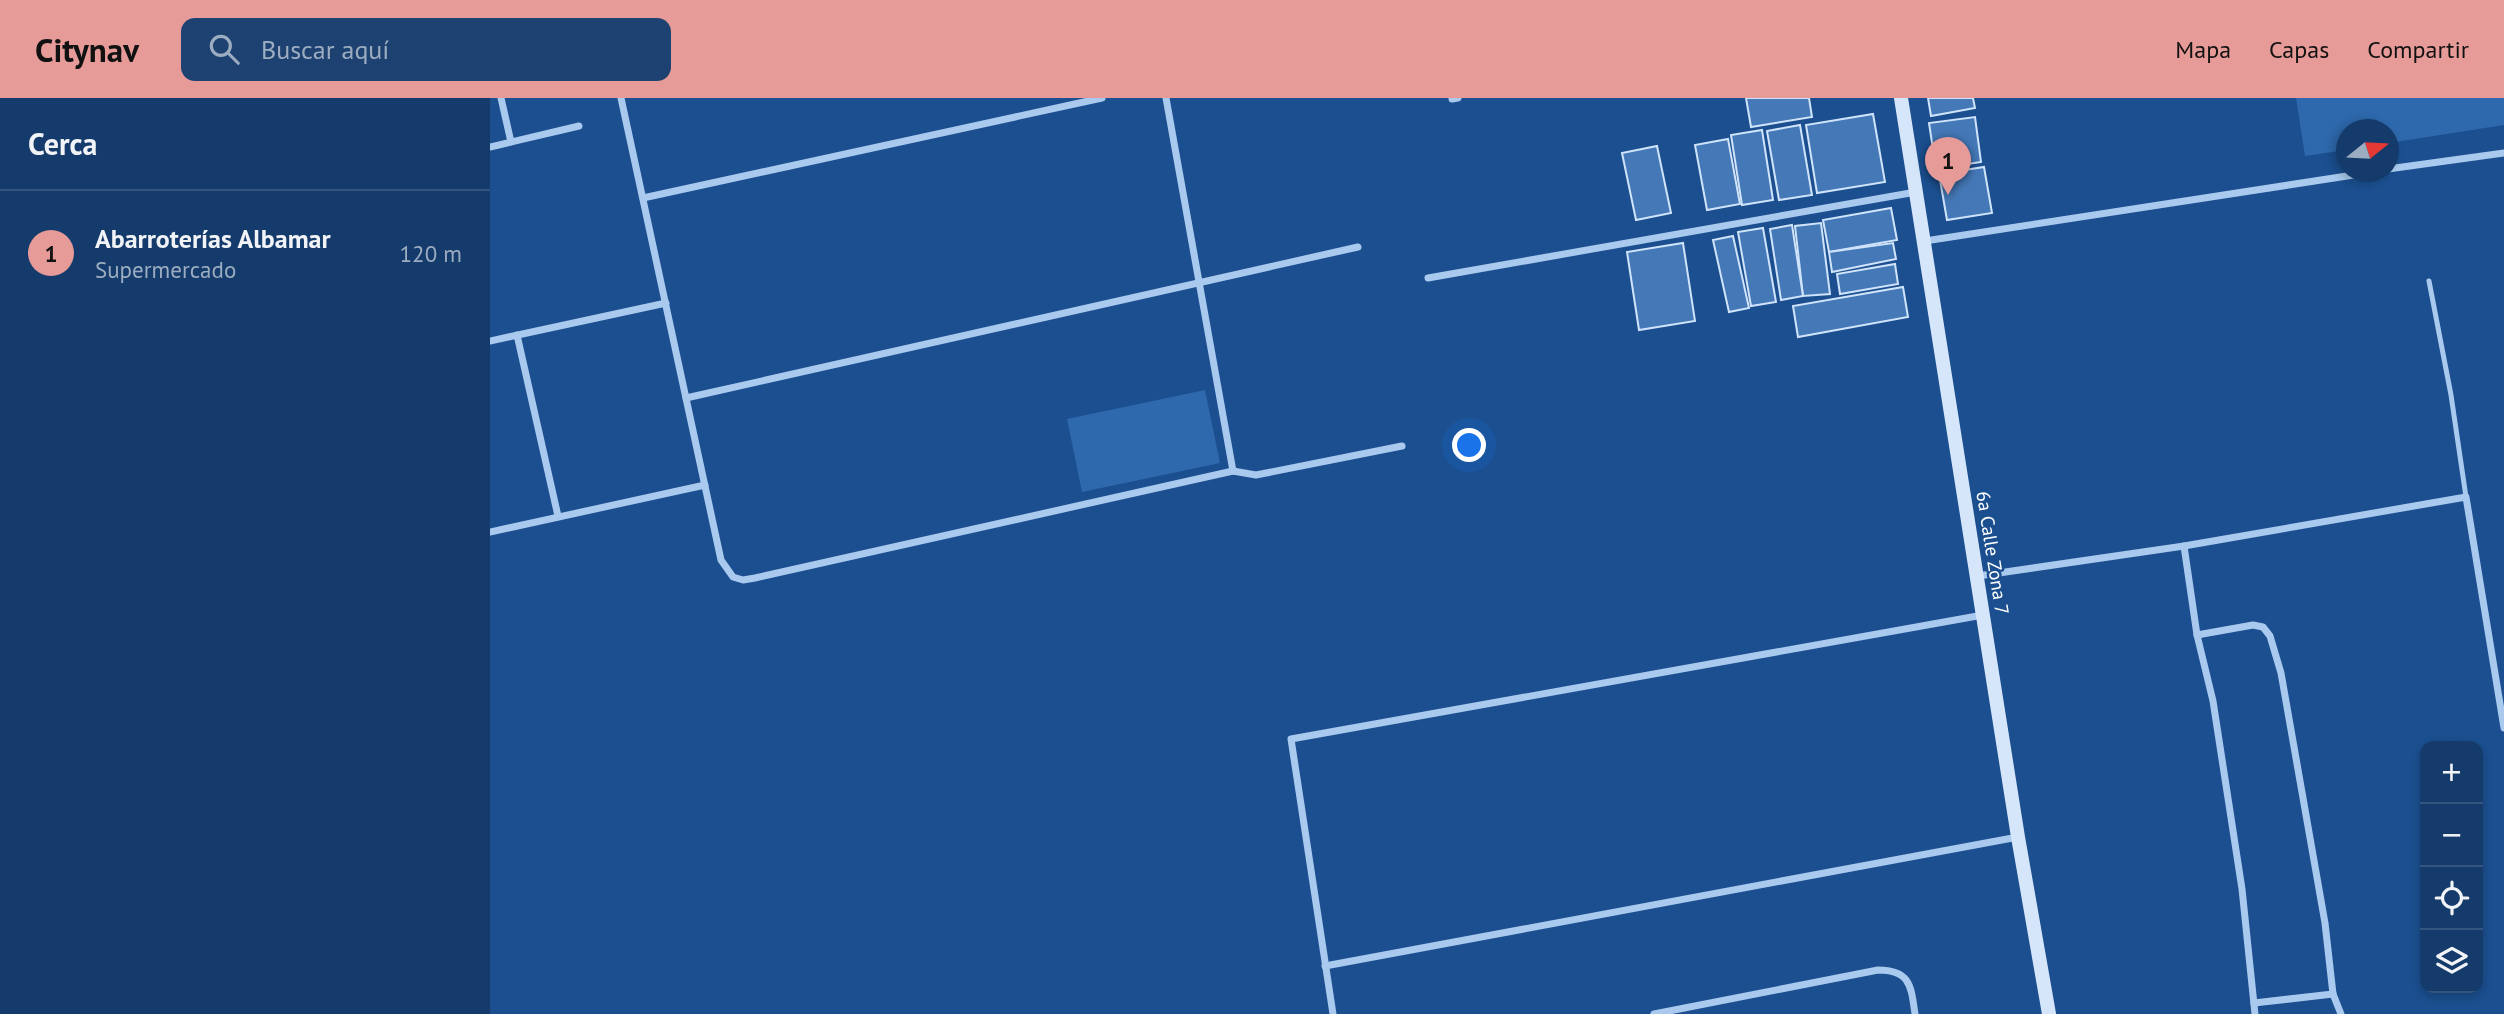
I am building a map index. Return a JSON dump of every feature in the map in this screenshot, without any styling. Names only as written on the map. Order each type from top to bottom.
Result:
[{"type":"street","points":[[501,98],[511,142]]},
{"type":"street","points":[[621,98],[721,560],[733,577],[743,580],[1233,471],[1256,475],[1271,473],[1402,446]]},
{"type":"street","points":[[643,198],[1102,98]]},
{"type":"street","points":[[1166,98],[1233,471]]},
{"type":"street","points":[[1452,99],[1458,98]]},
{"type":"street","name":"6a Calle Zona 7","points":[[1901,98],[2018,837],[2049,1014]]},
{"type":"street","points":[[490,147],[579,126]]},
{"type":"street","points":[[2399,168],[2504,153]]},
{"type":"street","points":[[1925,241],[2336,178]]},
{"type":"street","points":[[1428,278],[1917,192]]},
{"type":"street","points":[[686,398],[1358,247]]},
{"type":"street","points":[[490,341],[666,303]]},
{"type":"street","points":[[517,335],[558,516]]},
{"type":"street","points":[[490,532],[705,485]]},
{"type":"street","points":[[1978,576],[2184,546],[2466,497],[2504,728]]},
{"type":"street","points":[[2184,546],[2197,635],[2215,714],[2242,889],[2255,1014]]},
{"type":"street","points":[[1334,1014],[1291,739],[1983,615]]},
{"type":"street","points":[[2197,635],[2253,625],[2263,627],[2270,636],[2288,707],[2325,923],[2333,994],[2341,1014]]},
{"type":"street","points":[[1325,966],[2018,837]]},
{"type":"street","points":[[1654,1014],[1878,970],[1891,970],[1907,979],[1915,1014]]},
{"type":"street","points":[[2254,1003],[2333,994]]},
{"type":"lane","points":[[2429,281],[2451,395],[2466,497]]},
{"type":"shaded area","points":[[2296,98],[2504,98],[2504,125],[2399,141],[2399,119],[2336,119],[2336,151],[2305,156]]},
{"type":"shaded area","points":[[1205,390],[1220,463],[1082,492],[1067,419]]},
{"type":"building","points":[[1746,98],[1809,98],[1812,117],[1751,127]]},
{"type":"building","points":[[1928,98],[1973,98],[1975,108],[1931,116]]},
{"type":"building","points":[[1873,114],[1885,182],[1817,193],[1806,125]]},
{"type":"building","points":[[1975,117],[1981,162],[1936,169],[1929,123]]},
{"type":"building","points":[[1800,125],[1812,195],[1779,200],[1767,131]]},
{"type":"building","points":[[1762,130],[1773,200],[1742,205],[1731,135]]},
{"type":"building","points":[[1728,139],[1740,204],[1707,210],[1695,145]]},
{"type":"building","points":[[1657,146],[1671,213],[1636,220],[1622,153]]},
{"type":"building","points":[[1984,167],[1992,213],[1947,220],[1939,174]]},
{"type":"building","points":[[1891,208],[1897,240],[1829,252],[1823,220]]},
{"type":"building","points":[[1821,223],[1830,294],[1803,296],[1795,226]]},
{"type":"building","points":[[1792,225],[1803,296],[1781,300],[1770,229]]},
{"type":"building","points":[[1763,228],[1776,302],[1751,306],[1738,232]]},
{"type":"building","points":[[1733,236],[1749,308],[1729,312],[1713,240]]},
{"type":"building","points":[[1683,243],[1695,321],[1639,330],[1627,252]]},
{"type":"building","points":[[1893,243],[1896,259],[1832,272],[1829,252]]},
{"type":"building","points":[[1895,264],[1898,284],[1840,294],[1837,274]]},
{"type":"building","points":[[1903,287],[1908,317],[1798,337],[1793,306]]},
{"type":"place","name":"Abarroterías Albamar","points":[[1948,195]]}]
